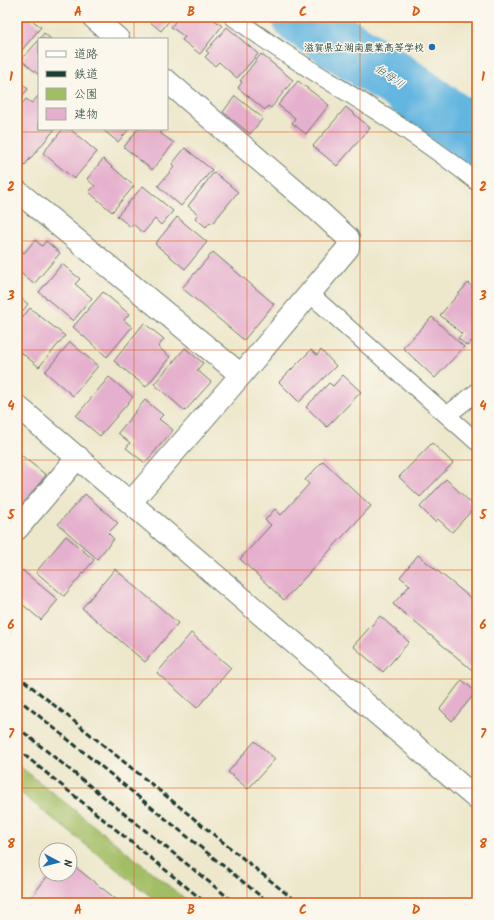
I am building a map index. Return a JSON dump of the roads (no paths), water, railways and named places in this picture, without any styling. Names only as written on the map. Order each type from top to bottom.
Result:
[{"type":"street","points":[[93,17],[117,38]]},
{"type":"street","points":[[131,502],[348,248],[348,238],[313,206],[168,82]]},
{"type":"street","points":[[17,191],[241,375]]},
{"type":"street","points":[[17,406],[477,799]]},
{"type":"street","points":[[17,530],[78,457]]},
{"type":"lane","points":[[233,17],[281,51],[387,118],[459,167],[477,182]]},
{"type":"lane","points":[[310,294],[477,442]]},
{"type":"lane","points":[[447,415],[477,392]]},
{"type":"waterway","name":"伯母川","points":[[300,17],[401,83],[477,138]]},
{"type":"railway","points":[[17,675],[298,903]]},
{"type":"railway","points":[[17,698],[269,903]]},
{"type":"railway","points":[[17,727],[235,903]]},
{"type":"railway","points":[[17,749],[206,903]]},
{"type":"place","name":"滋賀県立湖南農業高等学校","points":[[432,47]]}]
